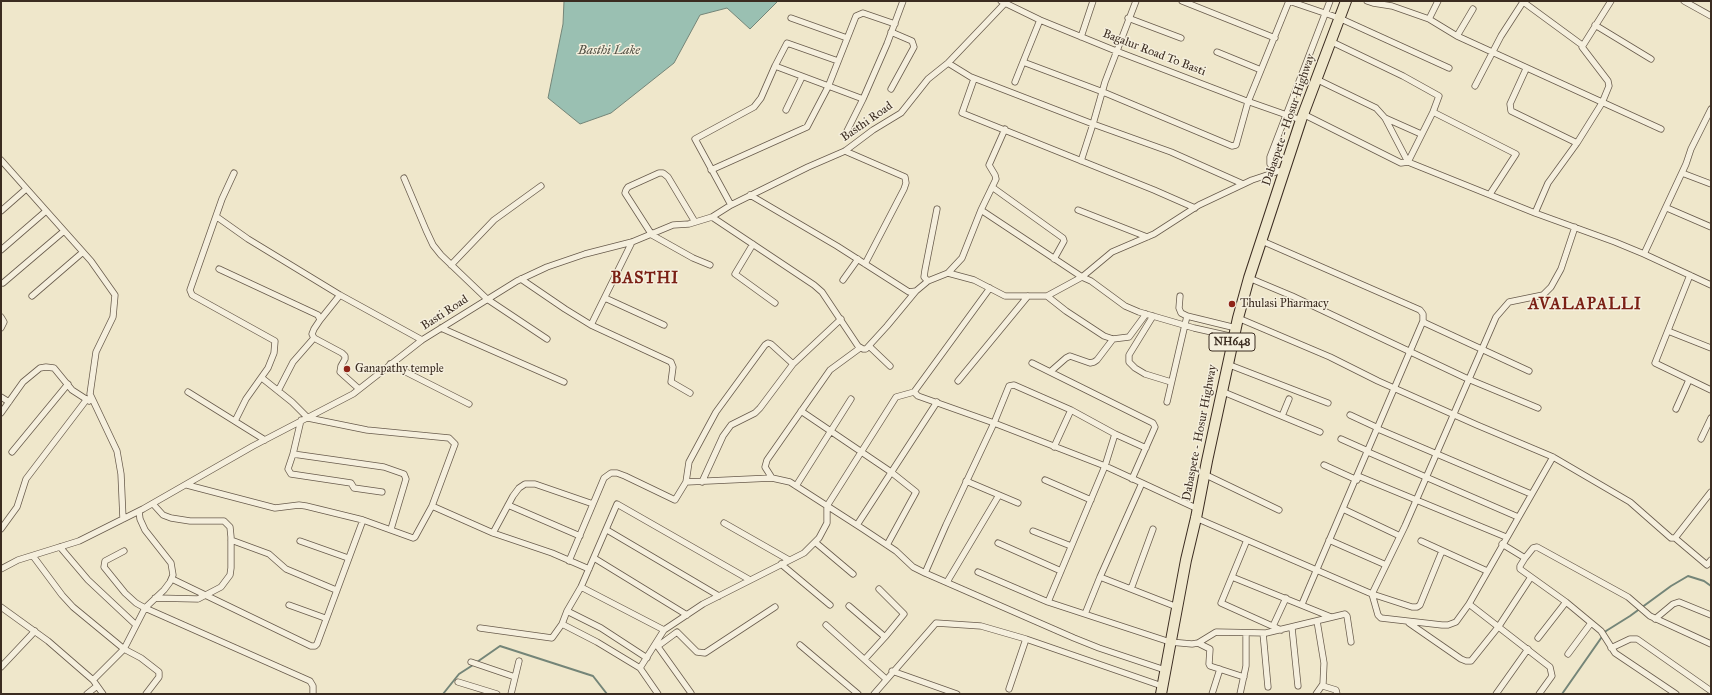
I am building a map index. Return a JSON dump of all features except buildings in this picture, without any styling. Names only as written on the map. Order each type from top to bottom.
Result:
[{"type":"highway","name":"Dabaspete - Hosur Highway","points":[[1162,690],[1176,607],[1197,514],[1221,391],[1249,278],[1262,241],[1281,170],[1346,1]]},
{"type":"street","points":[[846,132],[863,99],[903,1]]},
{"type":"street","points":[[1081,37],[1093,1]]},
{"type":"street","points":[[1082,161],[1116,51],[1136,1]]},
{"type":"street","points":[[1182,1],[1275,38]]},
{"type":"street","points":[[1023,62],[1103,92],[1232,146],[1236,145],[1248,102],[1289,1],[1339,18],[1449,68]]},
{"type":"street","points":[[1281,170],[1270,164],[1270,157],[1285,114],[1330,1]]},
{"type":"street","points":[[1367,1],[1373,4],[1393,3],[1429,19],[1457,36],[1526,69],[1661,130]]},
{"type":"street","points":[[1429,19],[1438,1]]},
{"type":"street","points":[[1475,86],[1501,36],[1523,1],[1582,45],[1583,50],[1609,84],[1602,103],[1577,143],[1548,183],[1535,214]]},
{"type":"street","points":[[1582,45],[1611,1]]},
{"type":"street","points":[[1684,1],[1711,16]]},
{"type":"street","name":"Bagalur Road To Basti","points":[[1004,2],[1040,20],[1081,37],[1248,102],[1285,114],[1302,117],[1401,163],[1408,162],[1449,180],[1490,194],[1535,214],[1576,227],[1615,242],[1711,285]]},
{"type":"street","name":"Basthi Road","points":[[750,196],[820,161],[845,151],[901,113],[928,79],[948,63],[1004,2]]},
{"type":"street","points":[[1457,36],[1472,9]]},
{"type":"street","points":[[711,170],[805,129],[828,87],[856,16],[863,13],[894,24]]},
{"type":"street","points":[[792,18],[847,38]]},
{"type":"street","points":[[1128,18],[1181,38]]},
{"type":"street","points":[[1015,82],[1040,20]]},
{"type":"street","points":[[1595,25],[1651,59]]},
{"type":"street","points":[[891,32],[912,41],[914,47],[891,89]]},
{"type":"street","points":[[1330,41],[1403,76],[1438,96],[1408,162]]},
{"type":"street","points":[[731,205],[695,139],[754,107],[762,98],[775,66],[787,43],[838,61]]},
{"type":"street","points":[[1217,52],[1261,70]]},
{"type":"street","points":[[948,63],[971,77],[1171,152],[1243,184]]},
{"type":"street","points":[[775,66],[863,99]]},
{"type":"street","points":[[1526,69],[1510,104],[1511,111],[1577,143]]},
{"type":"street","points":[[786,110],[802,77]]},
{"type":"street","points":[[971,77],[974,79],[962,112],[1195,208]]},
{"type":"street","points":[[1316,79],[1376,108],[1385,118],[1408,162]]},
{"type":"street","points":[[1644,254],[1667,208],[1691,149],[1711,109]]},
{"type":"street","points":[[1432,112],[1516,154],[1490,194]]},
{"type":"street","points":[[1385,118],[1421,134]]},
{"type":"street","points":[[772,478],[765,467],[765,463],[830,370],[860,348],[866,349],[916,291],[928,281],[948,273],[962,258],[996,177],[989,165],[1004,129]]},
{"type":"street","points":[[845,151],[905,177],[906,183],[904,189],[865,264]]},
{"type":"street","points":[[1,160],[83,252],[115,295],[112,317],[96,352],[90,394],[117,451],[121,474],[123,520]]},
{"type":"street","points":[[948,273],[974,280],[1005,296],[1047,296],[1082,277],[1112,252],[1147,237],[1195,208],[1243,184],[1281,170]]},
{"type":"street","points":[[234,173],[222,199],[190,292],[192,295],[275,341],[274,353],[268,368],[246,399],[235,421]]},
{"type":"street","points":[[695,222],[668,177],[663,173],[659,173],[628,187],[625,193],[652,235],[693,258],[710,264]]},
{"type":"street","points":[[1682,173],[1711,184]]},
{"type":"street","points":[[404,178],[433,245],[451,265],[487,299],[547,339]]},
{"type":"street","points":[[451,265],[494,220],[541,186]]},
{"type":"street","points":[[992,187],[1063,238],[1064,241],[1054,259]]},
{"type":"street","points":[[1,210],[26,189]]},
{"type":"street","points":[[750,196],[858,259],[909,292],[916,291]]},
{"type":"street","name":"Basti Road","points":[[1,568],[18,560],[80,541],[123,520],[301,420],[308,418],[353,394],[422,340],[521,279],[585,254],[632,242],[673,226],[712,217],[731,205],[750,196]]},
{"type":"street","points":[[1667,208],[1711,227]]},
{"type":"street","points":[[928,281],[924,277],[924,270],[937,209]]},
{"type":"street","points":[[981,210],[1054,259],[1091,281],[1125,306],[1146,314],[1185,325],[1236,328]]},
{"type":"street","points":[[1078,210],[1147,237]]},
{"type":"street","points":[[1,250],[46,211]]},
{"type":"street","points":[[217,217],[248,240],[340,295],[422,340]]},
{"type":"street","points":[[712,217],[814,285],[822,292],[860,348]]},
{"type":"street","points":[[1554,457],[1506,537],[1469,604],[1456,622],[1448,625],[1407,622],[1381,618],[1378,615],[1372,594],[1417,499],[1496,317],[1509,302],[1543,294],[1551,287],[1561,269],[1576,227]]},
{"type":"street","points":[[3,283],[64,231]]},
{"type":"street","points":[[1262,241],[1420,310],[1423,314],[1423,321],[1302,604]]},
{"type":"street","points":[[591,325],[632,242]]},
{"type":"street","points":[[753,244],[735,274],[775,303]]},
{"type":"street","points":[[32,296],[83,252]]},
{"type":"street","points":[[844,280],[858,259]]},
{"type":"street","points":[[219,269],[318,315],[320,320]]},
{"type":"street","points":[[1690,275],[1654,363],[1711,390]]},
{"type":"street","points":[[1249,278],[1292,296],[1468,379],[1538,408]]},
{"type":"street","points":[[521,279],[564,309],[591,325],[671,362],[673,366],[671,382],[690,393]]},
{"type":"street","points":[[640,668],[657,645],[664,630],[719,596],[804,553],[819,538],[827,523],[828,506],[896,397],[914,392],[990,288]]},
{"type":"street","points":[[340,295],[320,320],[312,334],[314,338],[342,352],[345,359],[341,366],[340,372],[358,389]]},
{"type":"street","points":[[958,381],[1028,296]]},
{"type":"street","points":[[1047,296],[1066,311],[1104,336],[1113,339],[1129,337],[1146,314]]},
{"type":"street","points":[[1180,296],[1179,308],[1181,313],[1186,316],[1236,328],[1330,357],[1394,388],[1554,457],[1630,502],[1671,538],[1675,538],[1710,564]]},
{"type":"street","points":[[605,298],[664,325]]},
{"type":"street","points":[[1153,316],[1130,355],[1130,362],[1135,368],[1144,374],[1171,382]]},
{"type":"street","points":[[1166,402],[1186,316]]},
{"type":"street","points":[[1,317],[4,322],[1,328]]},
{"type":"street","points":[[702,482],[723,436],[731,425],[755,413],[793,364],[841,319]]},
{"type":"street","points":[[1423,321],[1529,371]]},
{"type":"street","points":[[441,328],[564,382]]},
{"type":"street","points":[[1668,331],[1711,348]]},
{"type":"street","points":[[278,391],[293,362],[314,338]]},
{"type":"street","points":[[1050,372],[1070,356],[1090,363],[1094,362],[1113,339]]},
{"type":"street","points":[[569,561],[604,478],[611,474],[617,473],[675,500],[686,482],[689,462],[716,412],[765,345],[768,343],[771,344],[793,364]]},
{"type":"street","points":[[869,346],[890,366]]},
{"type":"street","points":[[1032,363],[1153,423],[1155,427],[1132,479]]},
{"type":"street","points":[[390,364],[469,404]]},
{"type":"street","points":[[1227,364],[1328,403]]},
{"type":"street","points":[[1,413],[22,382],[40,368],[54,368],[72,390],[95,405]]},
{"type":"street","points":[[187,485],[269,507],[278,508],[299,505],[363,520],[412,538],[415,537],[432,506],[455,444],[453,441],[450,438],[367,430],[308,418],[262,378]]},
{"type":"street","points":[[1676,409],[1689,380]]},
{"type":"street","points":[[12,452],[68,384]]},
{"type":"street","points":[[925,573],[994,423],[1009,386],[1011,385],[1071,410],[1115,434],[1146,448]]},
{"type":"street","points":[[1221,391],[1320,432]]},
{"type":"street","points":[[188,392],[265,440]]},
{"type":"street","points":[[914,392],[918,396],[994,423],[1105,466],[1142,483],[1247,540],[1372,594],[1412,608],[1420,606],[1442,551]]},
{"type":"street","points":[[1,397],[9,402]]},
{"type":"street","points":[[1282,416],[1289,398]]},
{"type":"street","points":[[1,529],[17,507],[26,479],[87,399]]},
{"type":"street","points":[[796,486],[851,399]]},
{"type":"street","points":[[857,525],[937,402]]},
{"type":"street","points":[[1054,447],[1071,410]]},
{"type":"street","points":[[801,411],[830,432],[892,472],[916,492],[887,545]]},
{"type":"street","points":[[1350,415],[1436,454],[1531,494]]},
{"type":"street","points":[[1701,439],[1711,418]]},
{"type":"street","points":[[301,420],[288,469],[291,474],[351,483],[354,488],[382,492]]},
{"type":"street","points":[[1048,602],[1105,466],[1115,434]]},
{"type":"street","points":[[1342,439],[1518,517]]},
{"type":"street","points":[[293,454],[384,467],[404,474],[406,479],[390,529]]},
{"type":"street","points":[[1324,465],[1417,499],[1506,537]]},
{"type":"street","points":[[1204,474],[1279,510]]},
{"type":"street","points":[[686,482],[772,478],[790,482],[896,551],[913,567],[1074,638],[1165,670]]},
{"type":"street","points":[[1045,480],[1091,500]]},
{"type":"street","points":[[966,481],[1018,503]]},
{"type":"street","points":[[493,533],[519,488],[529,483],[593,504]]},
{"type":"street","points":[[1085,614],[1142,483]]},
{"type":"street","points":[[1675,538],[1711,492]]},
{"type":"street","points":[[947,582],[999,495]]},
{"type":"street","points":[[153,504],[162,515],[171,518],[190,521],[227,523],[230,528],[231,540],[230,575],[221,587],[205,596],[191,600],[154,598]]},
{"type":"street","points":[[480,628],[552,638],[562,624],[567,611],[581,587],[617,504],[750,580]]},
{"type":"street","points":[[508,505],[580,536]]},
{"type":"street","points":[[432,506],[493,533],[589,569]]},
{"type":"street","points":[[1343,509],[1400,536]]},
{"type":"street","points":[[92,680],[124,649],[145,608],[164,590],[172,579],[173,567],[145,530],[140,519],[139,511]]},
{"type":"street","points":[[172,579],[311,646],[317,644],[325,618],[363,520]]},
{"type":"street","points":[[724,523],[789,560]]},
{"type":"street","points":[[1130,589],[1153,528]]},
{"type":"street","points":[[607,530],[719,596]]},
{"type":"street","points":[[1033,530],[1071,546]]},
{"type":"street","points":[[231,540],[269,554],[286,569],[336,590]]},
{"type":"street","points":[[1247,540],[1222,604],[1282,630]]},
{"type":"street","points":[[1329,540],[1386,565]]},
{"type":"street","points":[[300,541],[348,558]]},
{"type":"street","points":[[1421,541],[1488,571]]},
{"type":"street","points":[[815,542],[853,574]]},
{"type":"street","points":[[998,543],[1061,571]]},
{"type":"street","points":[[1502,544],[1525,558]]},
{"type":"street","points":[[60,547],[88,580],[136,625]]},
{"type":"street","points":[[1676,694],[1615,653],[1602,633],[1591,623],[1566,602],[1520,568],[1525,558],[1533,548],[1537,547],[1628,597],[1653,618],[1711,644]]},
{"type":"street","points":[[124,551],[105,561],[104,567],[125,593],[145,608],[310,681],[313,686],[313,694]]},
{"type":"street","points":[[33,556],[68,602],[124,649],[141,658],[159,672],[159,677],[146,694]]},
{"type":"street","points":[[594,558],[687,615]]},
{"type":"street","points":[[781,564],[830,606]]},
{"type":"street","points":[[978,572],[1048,602],[1170,642],[1198,643],[1210,649],[1208,664],[1244,677]]},
{"type":"street","points":[[1100,577],[1176,607]]},
{"type":"street","points":[[1232,577],[1332,617]]},
{"type":"street","points":[[1407,622],[1466,661],[1471,661],[1499,626],[1532,577]]},
{"type":"street","points":[[581,587],[664,630]]},
{"type":"street","points":[[865,659],[904,614],[879,589]]},
{"type":"street","points":[[1273,626],[1286,598]]},
{"type":"street","points":[[1538,638],[1566,602]]},
{"type":"street","points":[[1653,618],[1673,604],[1679,602],[1711,615]]},
{"type":"street","points":[[289,604],[325,618]]},
{"type":"street","points":[[1469,604],[1550,667],[1552,676],[1539,694]]},
{"type":"street","points":[[849,606],[885,637]]},
{"type":"street","points":[[1,607],[48,641],[92,680],[103,694]]},
{"type":"street","points":[[657,645],[677,632],[697,652],[701,654],[705,653],[774,607]]},
{"type":"street","points":[[567,611],[601,628],[647,658]]},
{"type":"street","points":[[1198,643],[1216,632],[1263,633],[1292,628],[1342,614],[1347,616],[1351,642]]},
{"type":"street","points":[[1316,694],[1323,686],[1324,663],[1317,621]]},
{"type":"street","points":[[874,694],[892,671],[936,623],[981,626],[1026,639],[1162,690]]},
{"type":"street","points":[[1568,654],[1591,623]]},
{"type":"street","points":[[562,624],[597,642],[640,668],[658,694]]},
{"type":"street","points":[[826,625],[886,679]]},
{"type":"street","points":[[1292,628],[1298,686]]},
{"type":"street","points":[[1,666],[35,631]]},
{"type":"street","points":[[1240,694],[1246,666],[1246,633]]},
{"type":"street","points":[[1263,633],[1268,687]]},
{"type":"street","points":[[1009,689],[1026,639]]},
{"type":"street","points":[[1610,646],[1630,639],[1637,639],[1711,691],[1706,694]]},
{"type":"street","points":[[657,645],[691,692]]},
{"type":"street","points":[[800,645],[858,694]]},
{"type":"street","points":[[1496,694],[1528,649]]},
{"type":"street","points":[[511,694],[519,661]]},
{"type":"street","points":[[471,662],[515,677]]},
{"type":"street","points":[[1212,694],[1220,669]]},
{"type":"street","points":[[892,671],[957,694]]},
{"type":"street","points":[[458,682],[497,694]]},
{"type":"street","points":[[87,694],[97,686]]},
{"type":"street","points":[[1323,686],[1336,690],[1337,694]]},
{"type":"water","name":"Basthi Lake","points":[[564,1],[778,1],[750,29],[727,8],[700,15],[674,63],[611,113],[580,124],[548,98],[563,24]]},
{"type":"waterway","points":[[1562,694],[1606,631],[1688,576],[1704,581],[1711,586]]},
{"type":"waterway","points":[[477,662],[500,646],[593,676],[607,694]]},
{"type":"waterway","points":[[443,694],[459,674],[473,665]]},
{"type":"place","name":"Thulasi Pharmacy","points":[[1232,304]]},
{"type":"place","name":"Ganapathy temple","points":[[347,369]]},
{"type":"district","name":"BASTHI","points":[[645,279]]},
{"type":"district","name":"AVALAPALLI","points":[[1585,305]]}]
